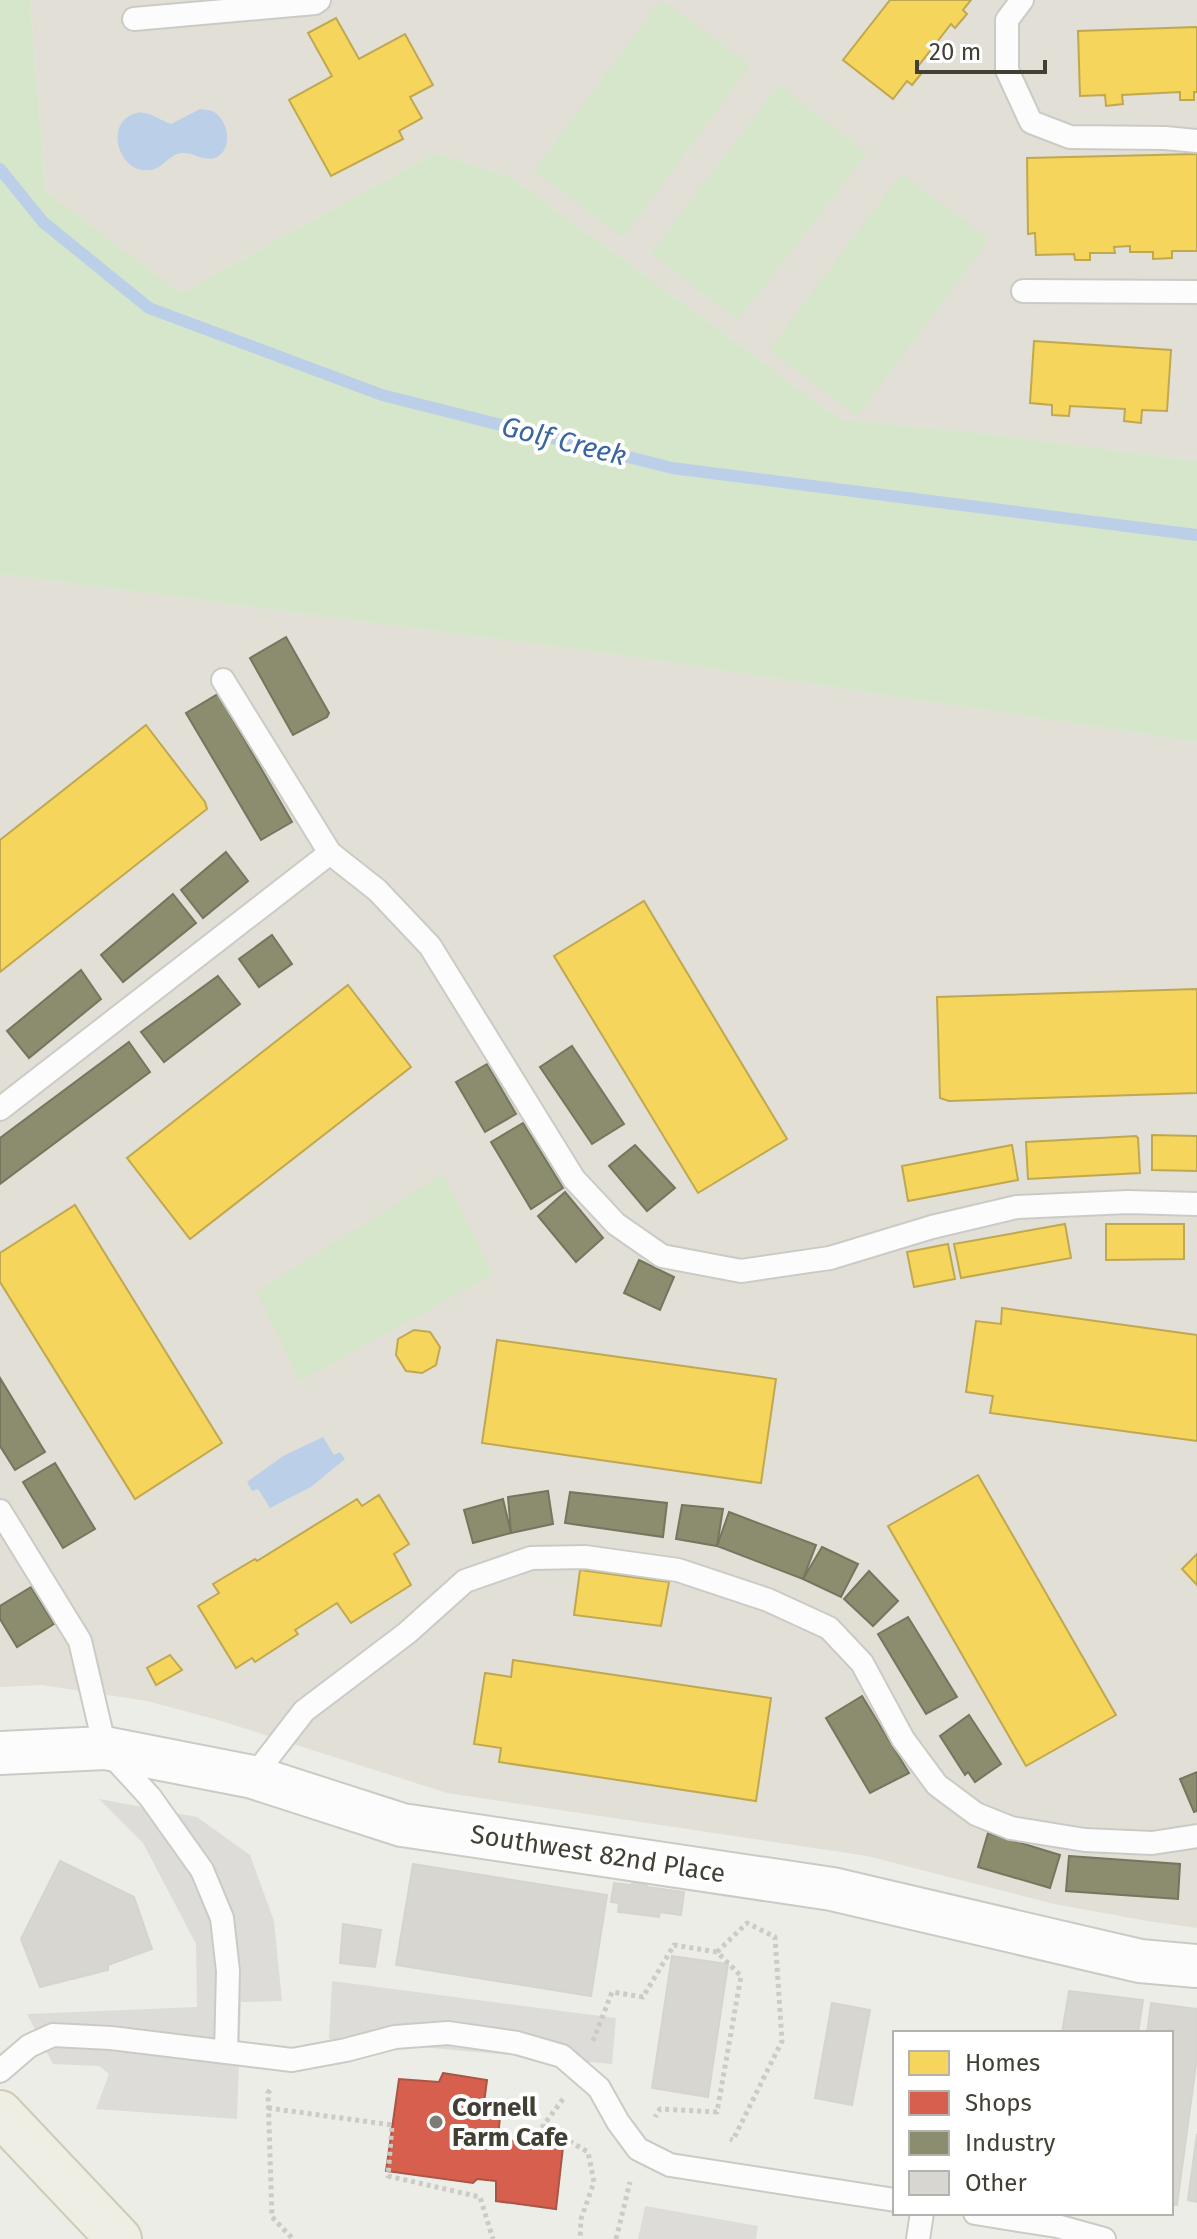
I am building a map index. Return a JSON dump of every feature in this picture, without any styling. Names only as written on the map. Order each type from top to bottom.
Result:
[{"type":"main road","points":[[0,2113],[119,2239]]},
{"type":"street","name":"Southwest 82nd Place","points":[[0,1753],[105,1748],[253,1777],[402,1825],[832,1889],[1140,1961],[1197,1966]]},
{"type":"lane","points":[[134,19],[315,3],[319,0]]},
{"type":"lane","points":[[1022,0],[1007,20],[1007,70],[1031,122],[1070,137],[1197,141]]},
{"type":"lane","points":[[1023,291],[1197,292]]},
{"type":"lane","points":[[223,680],[330,853],[377,890],[430,946],[574,1179],[616,1224],[662,1256],[741,1271],[830,1258],[932,1227],[1017,1207],[1128,1202],[1197,1204]]},
{"type":"lane","points":[[0,1109],[330,853]]},
{"type":"lane","points":[[0,1511],[80,1641],[105,1748],[150,1797],[202,1870],[222,1918],[228,1971],[226,2052]]},
{"type":"lane","points":[[253,1777],[304,1711],[407,1633],[465,1581],[531,1558],[585,1557],[678,1570],[768,1600],[829,1628],[862,1663],[903,1739],[937,1785],[976,1814],[1011,1828],[1085,1840],[1152,1843],[1197,1836]]},
{"type":"lane","points":[[0,2071],[29,2046],[53,2035],[111,2038],[292,2060],[395,2037],[448,2033],[517,2043],[562,2056],[599,2088],[638,2149],[670,2165],[893,2200]]},
{"type":"lane","points":[[918,2239],[922,2215]]},
{"type":"lane","points":[[988,2215],[1057,2226],[1104,2239]]},
{"type":"path","points":[[717,1952],[747,1923],[775,1937],[782,2041],[733,2140],[719,2137]]},
{"type":"path","points":[[580,2239],[581,2219],[594,2182],[588,2152],[543,2126],[581,2073],[612,1992],[643,1997],[674,1945],[717,1952],[741,1976],[717,2112],[660,2109],[638,2149],[616,2239]]},
{"type":"path","points":[[292,2060],[268,2093],[268,2108],[272,2217],[293,2239]]},
{"type":"path","points":[[268,2108],[392,2125],[388,2176],[480,2197],[493,2239]]},
{"type":"shaded area","points":[[30,0],[1197,0],[1197,461],[1000,435],[840,419],[511,177],[435,153],[181,293],[46,191]]},
{"type":"shaded area","points":[[0,574],[612,654],[1197,742],[1197,1928],[1054,1904],[867,1856],[447,1793],[218,1720],[147,1701],[42,1685],[0,1687]]},
{"type":"shaded area","points":[[99,1799],[197,1817],[250,1855],[274,1921],[282,2001],[241,2002],[237,2119],[96,2109],[109,2074],[99,2066],[53,2064],[27,2014],[197,2007],[196,1944],[143,1843]]},
{"type":"shaded area","points":[[332,1981],[616,2018],[612,2064],[329,2039]]},
{"type":"shaded area","points":[[645,2206],[758,2226],[756,2239],[638,2239]]},
{"type":"green space","points":[[0,0],[30,0],[46,191],[181,293],[435,153],[511,177],[840,419],[1000,435],[1197,461],[1197,742],[612,654],[0,574]]},
{"type":"green space","points":[[661,0],[750,65],[623,237],[534,171]]},
{"type":"green space","points":[[779,85],[867,153],[738,320],[651,253]]},
{"type":"green space","points":[[901,174],[989,239],[857,416],[769,350]]},
{"type":"green space","points":[[443,1174],[493,1274],[300,1381],[257,1292]]},
{"type":"water","points":[[200,109],[218,115],[225,126],[226,147],[217,157],[208,159],[182,153],[150,170],[139,169],[123,156],[118,135],[126,118],[146,113],[171,124]]},
{"type":"water","points":[[323,1437],[334,1455],[340,1452],[345,1459],[311,1487],[270,1508],[258,1489],[252,1491],[247,1482],[283,1456]]},
{"type":"building: Homes","points":[[890,0],[971,0],[963,10],[967,14],[955,28],[951,24],[916,69],[921,74],[912,85],[907,81],[893,99],[843,60]]},
{"type":"building: Homes","points":[[336,18],[359,59],[405,34],[433,85],[410,97],[422,118],[399,131],[403,139],[331,176],[289,100],[332,76],[308,33]]},
{"type":"building: Homes","points":[[1197,27],[1197,92],[1194,92],[1194,100],[1180,100],[1180,92],[1122,95],[1123,104],[1106,106],[1105,95],[1080,96],[1078,31]]},
{"type":"building: Homes","points":[[1197,154],[1197,251],[1172,251],[1172,258],[1153,259],[1153,252],[1130,252],[1130,246],[1114,247],[1115,253],[1090,253],[1090,260],[1075,260],[1074,254],[1036,255],[1035,233],[1028,234],[1027,158]]},
{"type":"building: Homes","points":[[1034,341],[1171,350],[1167,411],[1142,410],[1141,423],[1124,421],[1125,409],[1070,406],[1069,416],[1052,415],[1052,405],[1030,403]]},
{"type":"building: Homes","points":[[146,725],[205,802],[207,809],[0,972],[0,840]]},
{"type":"building: Homes","points":[[644,901],[787,1139],[698,1193],[554,956]]},
{"type":"building: Homes","points":[[348,985],[411,1067],[190,1239],[127,1158]]},
{"type":"building: Homes","points":[[1197,989],[1197,1093],[949,1101],[940,1098],[937,997]]},
{"type":"building: Homes","points":[[1152,1135],[1197,1136],[1197,1171],[1152,1170]]},
{"type":"building: Homes","points":[[1136,1136],[1140,1173],[1028,1179],[1026,1142]]},
{"type":"building: Homes","points":[[1012,1145],[1018,1180],[908,1201],[902,1166]]},
{"type":"building: Homes","points":[[75,1205],[222,1443],[135,1499],[0,1282],[0,1253]]},
{"type":"building: Homes","points":[[1065,1224],[1071,1258],[961,1278],[954,1244]]},
{"type":"building: Homes","points":[[1106,1224],[1184,1224],[1184,1259],[1106,1260]]},
{"type":"building: Homes","points":[[948,1244],[955,1279],[914,1287],[907,1252]]},
{"type":"building: Homes","points":[[1002,1308],[1197,1335],[1197,1441],[990,1413],[993,1396],[966,1392],[976,1321],[1001,1324]]},
{"type":"building: Homes","points":[[414,1330],[430,1332],[440,1347],[436,1365],[422,1373],[406,1371],[396,1355],[398,1339]]},
{"type":"building: Homes","points":[[497,1340],[776,1379],[761,1483],[482,1443]]},
{"type":"building: Homes","points":[[978,1475],[1116,1715],[1026,1766],[888,1526]]},
{"type":"building: Homes","points":[[379,1495],[409,1544],[394,1554],[411,1585],[351,1623],[337,1603],[295,1630],[298,1634],[255,1662],[252,1658],[236,1668],[198,1606],[219,1593],[213,1584],[255,1559],[257,1561],[357,1499],[362,1506]]},
{"type":"building: Homes","points":[[1197,1554],[1197,1585],[1182,1569]]},
{"type":"building: Homes","points":[[580,1570],[669,1582],[661,1626],[574,1615]]},
{"type":"building: Homes","points":[[170,1655],[182,1670],[156,1685],[147,1668]]},
{"type":"building: Homes","points":[[513,1660],[771,1698],[756,1801],[499,1762],[501,1748],[474,1744],[485,1673],[511,1677]]},
{"type":"building: Shops","points":[[443,2073],[487,2080],[484,2103],[501,2105],[498,2139],[563,2147],[556,2209],[496,2201],[496,2181],[477,2179],[473,2183],[386,2171],[399,2079],[439,2082]]},
{"type":"building: Industry","points":[[286,637],[329,713],[293,735],[250,658]]},
{"type":"building: Industry","points":[[218,694],[292,822],[261,840],[186,713]]},
{"type":"building: Industry","points":[[226,852],[248,881],[203,918],[181,890]]},
{"type":"building: Industry","points":[[173,894],[196,923],[123,982],[101,955]]},
{"type":"building: Industry","points":[[272,935],[292,964],[259,987],[239,959]]},
{"type":"building: Industry","points":[[81,970],[101,999],[29,1058],[7,1031]]},
{"type":"building: Industry","points":[[218,976],[240,1004],[164,1062],[141,1032]]},
{"type":"building: Industry","points":[[129,1042],[150,1072],[0,1184],[0,1138]]},
{"type":"building: Industry","points":[[572,1046],[624,1124],[592,1144],[540,1067]]},
{"type":"building: Industry","points":[[487,1064],[516,1114],[485,1132],[456,1082]]},
{"type":"building: Industry","points":[[523,1123],[563,1188],[531,1209],[491,1142]]},
{"type":"building: Industry","points":[[635,1145],[675,1188],[647,1211],[609,1166]]},
{"type":"building: Industry","points":[[565,1192],[603,1238],[576,1262],[538,1216]]},
{"type":"building: Industry","points":[[639,1260],[674,1277],[660,1310],[624,1293]]},
{"type":"building: Industry","points":[[0,1378],[45,1452],[15,1470],[0,1446]]},
{"type":"building: Industry","points":[[55,1463],[95,1529],[63,1548],[23,1482]]},
{"type":"building: Industry","points":[[548,1491],[553,1524],[511,1533],[508,1497]]},
{"type":"building: Industry","points":[[570,1492],[667,1503],[663,1537],[565,1523]]},
{"type":"building: Industry","points":[[503,1499],[511,1533],[473,1543],[464,1510]]},
{"type":"building: Industry","points":[[682,1505],[723,1509],[717,1546],[676,1539]]},
{"type":"building: Industry","points":[[729,1512],[816,1545],[803,1579],[717,1546]]},
{"type":"building: Industry","points":[[822,1547],[858,1564],[841,1597],[803,1579]]},
{"type":"building: Industry","points":[[869,1571],[898,1601],[873,1626],[844,1599]]},
{"type":"building: Industry","points":[[31,1587],[54,1624],[17,1647],[0,1619],[0,1606]]},
{"type":"building: Industry","points":[[908,1617],[957,1697],[926,1714],[878,1634]]},
{"type":"building: Industry","points":[[862,1696],[909,1773],[870,1793],[826,1718]]},
{"type":"building: Industry","points":[[969,1715],[1001,1764],[975,1782],[968,1772],[965,1775],[940,1736]]},
{"type":"building: Industry","points":[[1197,1772],[1197,1811],[1194,1812],[1180,1779]]},
{"type":"building: Industry","points":[[988,1833],[1060,1855],[1050,1888],[978,1867]]},
{"type":"building: Industry","points":[[1069,1856],[1180,1864],[1178,1899],[1066,1891]]},
{"type":"building: Other","points":[[60,1861],[134,1897],[152,1949],[108,1965],[108,1970],[40,1987],[21,1939]]},
{"type":"building: Other","points":[[413,1864],[607,1895],[591,1996],[396,1965]]},
{"type":"building: Other","points":[[632,1882],[684,1892],[681,1915],[660,1912],[659,1917],[618,1912],[619,1903],[611,1902],[614,1883],[632,1885]]},
{"type":"building: Other","points":[[343,1924],[381,1930],[375,1967],[340,1963]]},
{"type":"building: Other","points":[[672,1956],[728,1964],[708,2097],[652,2088]]},
{"type":"building: Other","points":[[1069,1991],[1143,2000],[1138,2031],[1062,2031]]},
{"type":"building: Other","points":[[832,2003],[870,2010],[852,2105],[815,2098]]},
{"type":"building: Other","points":[[1151,2003],[1197,2009],[1197,2057],[1177,2205],[1173,2204],[1173,2031],[1147,2031]]},
{"type":"building: Other","points":[[1197,2134],[1197,2202],[1188,2200]]},
{"type":"waterway","name":"Golf Creek","points":[[0,169],[43,222],[149,308],[382,395],[672,468],[1197,535]]},
{"type":"place","name":"Cornell Farm Cafe","points":[[436,2122]]}]
